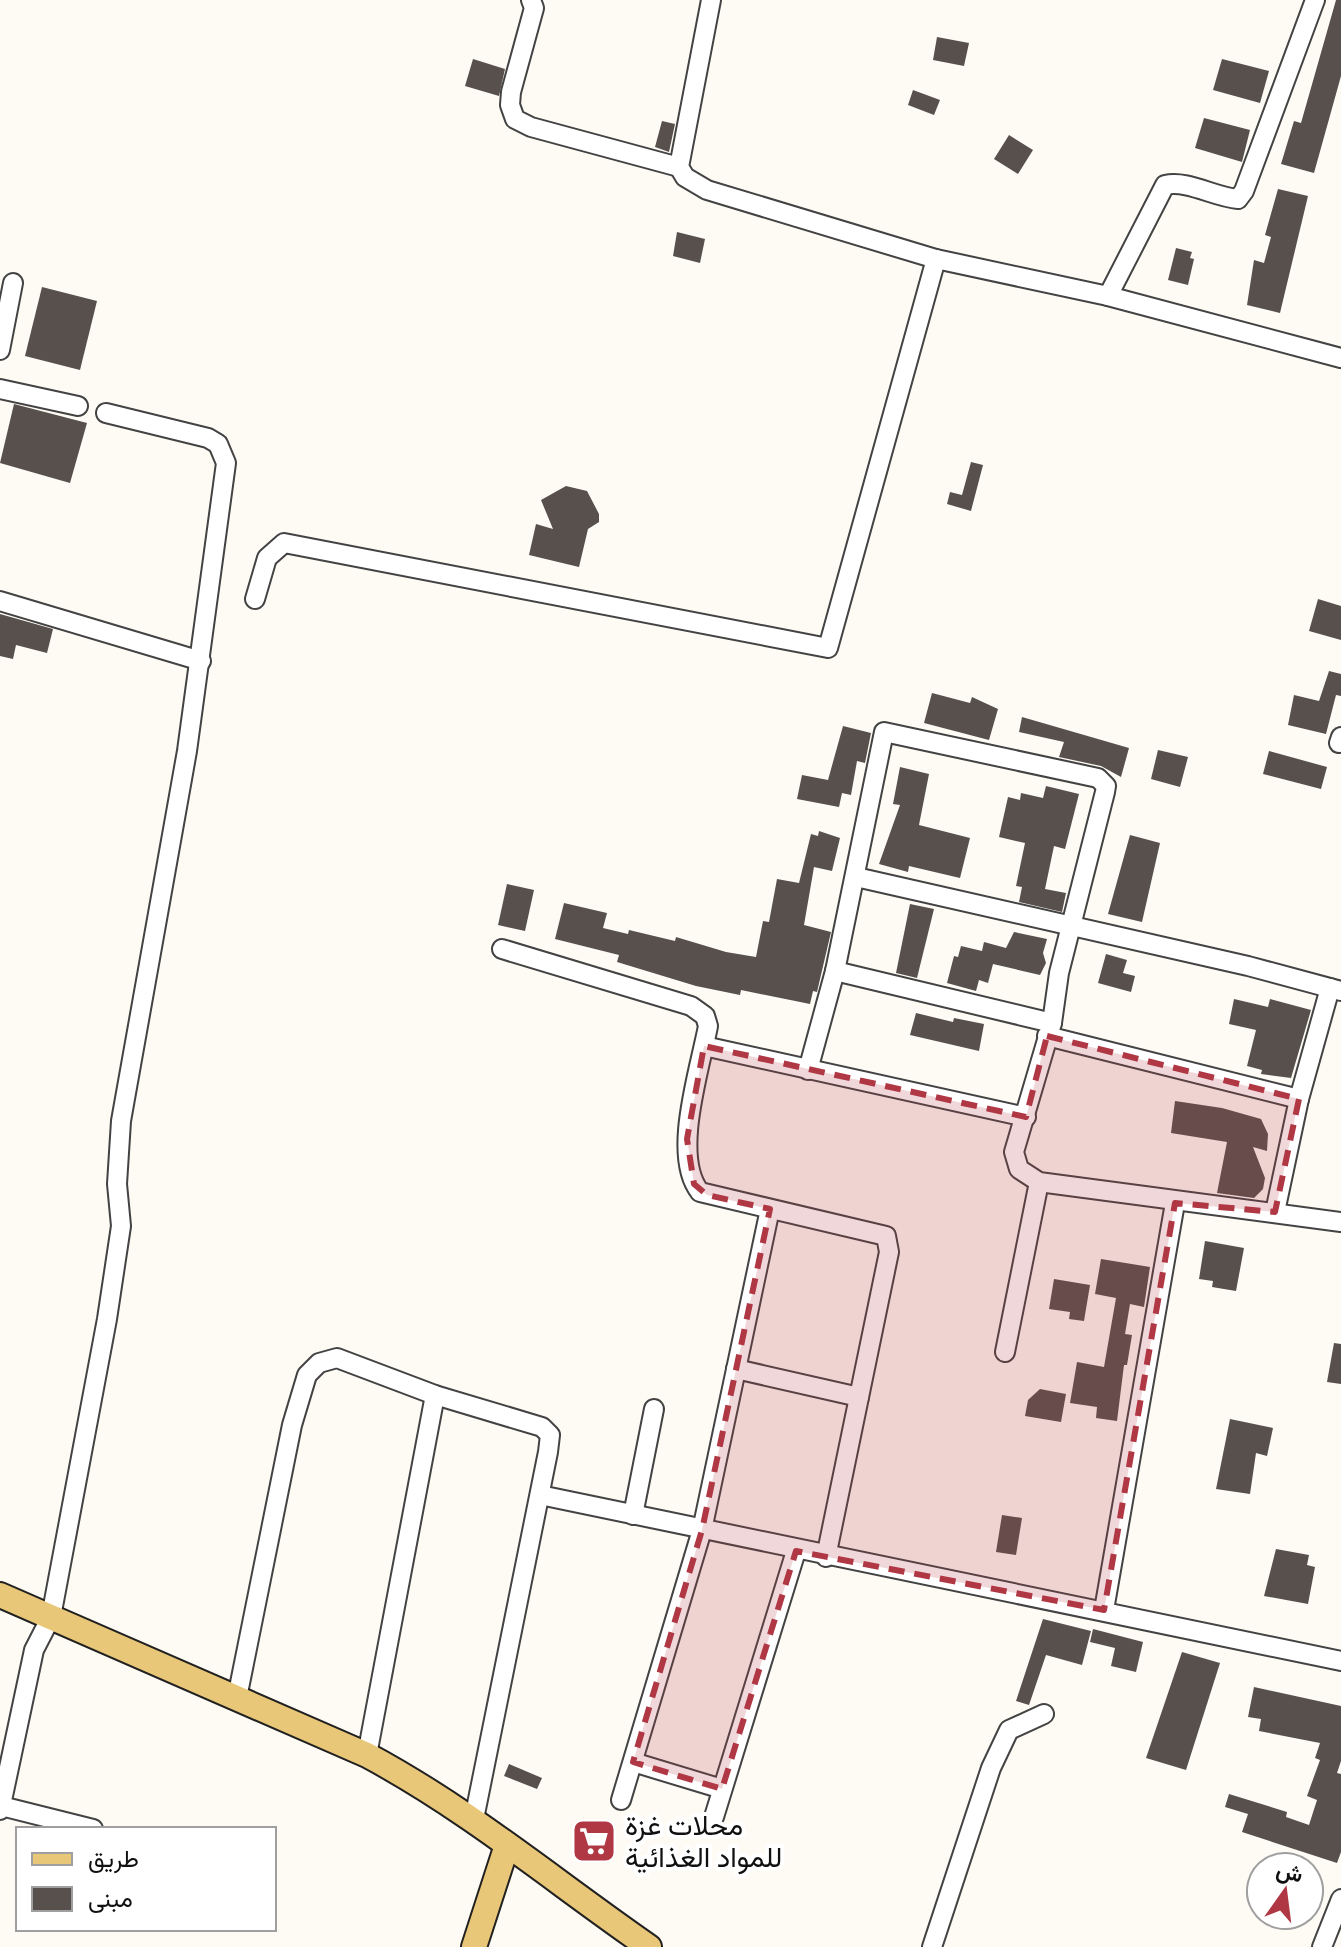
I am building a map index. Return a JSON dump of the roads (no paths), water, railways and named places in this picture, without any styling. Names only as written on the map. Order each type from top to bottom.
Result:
[{"type":"main road","points":[[0,1595],[367,1755],[474,1819],[649,1947]]},
{"type":"main road","points":[[474,1947],[507,1845]]},
{"type":"street","points":[[531,0],[534,8],[511,92],[510,105],[515,119],[531,127],[679,167]]},
{"type":"street","points":[[711,0],[679,167],[685,177],[729,198],[936,259],[1108,296],[1341,358]]},
{"type":"street","points":[[1108,296],[1165,185],[1175,183],[1238,199],[1244,191],[1315,0]]},
{"type":"street","points":[[255,599],[267,558],[284,543],[828,648],[936,259]]},
{"type":"street","points":[[0,345],[13,283]]},
{"type":"street","points":[[0,389],[78,406]]},
{"type":"street","points":[[84,1827],[1,1808],[34,1650],[51,1617],[107,1319],[121,1226],[117,1184],[121,1121],[201,661],[226,463],[223,451],[208,438],[106,413]]},
{"type":"street","points":[[0,601],[201,661]]},
{"type":"street","points":[[808,1070],[835,971],[884,732],[892,731],[1102,781],[1105,792],[1059,973],[1049,1029],[1014,1152],[1019,1169],[1039,1182],[1175,1203],[1275,1212],[1341,1222]]},
{"type":"street","points":[[856,877],[1073,925],[1335,990],[1299,1099],[1275,1212]]},
{"type":"street","points":[[502,949],[699,1009],[708,1026],[687,1139],[689,1171],[694,1184],[707,1195],[880,1232],[890,1243],[826,1557]]},
{"type":"street","points":[[835,971],[1299,1099]]},
{"type":"street","points":[[704,1046],[1026,1117]]},
{"type":"street","points":[[1005,1352],[1039,1182]]},
{"type":"street","points":[[1104,1610],[1175,1203]]},
{"type":"street","points":[[621,1800],[702,1530],[770,1209]]},
{"type":"street","points":[[237,1698],[292,1425],[307,1375],[319,1363],[337,1358],[435,1395],[547,1430],[550,1435],[540,1495],[474,1819]]},
{"type":"street","points":[[736,1369],[859,1397]]},
{"type":"street","points":[[367,1755],[435,1395]]},
{"type":"street","points":[[633,1515],[654,1409]]},
{"type":"street","points":[[540,1495],[796,1551],[1104,1610],[1341,1661]]},
{"type":"street","points":[[714,1817],[796,1551]]},
{"type":"street","points":[[932,1947],[991,1768],[1009,1730],[1044,1714]]},
{"type":"street","points":[[633,1762],[722,1789]]},
{"type":"street","points":[[1322,1947],[1341,1899]]},
{"type":"place","name":"محلات غزة للمواد الغذائية","points":[[594,1841]]}]
